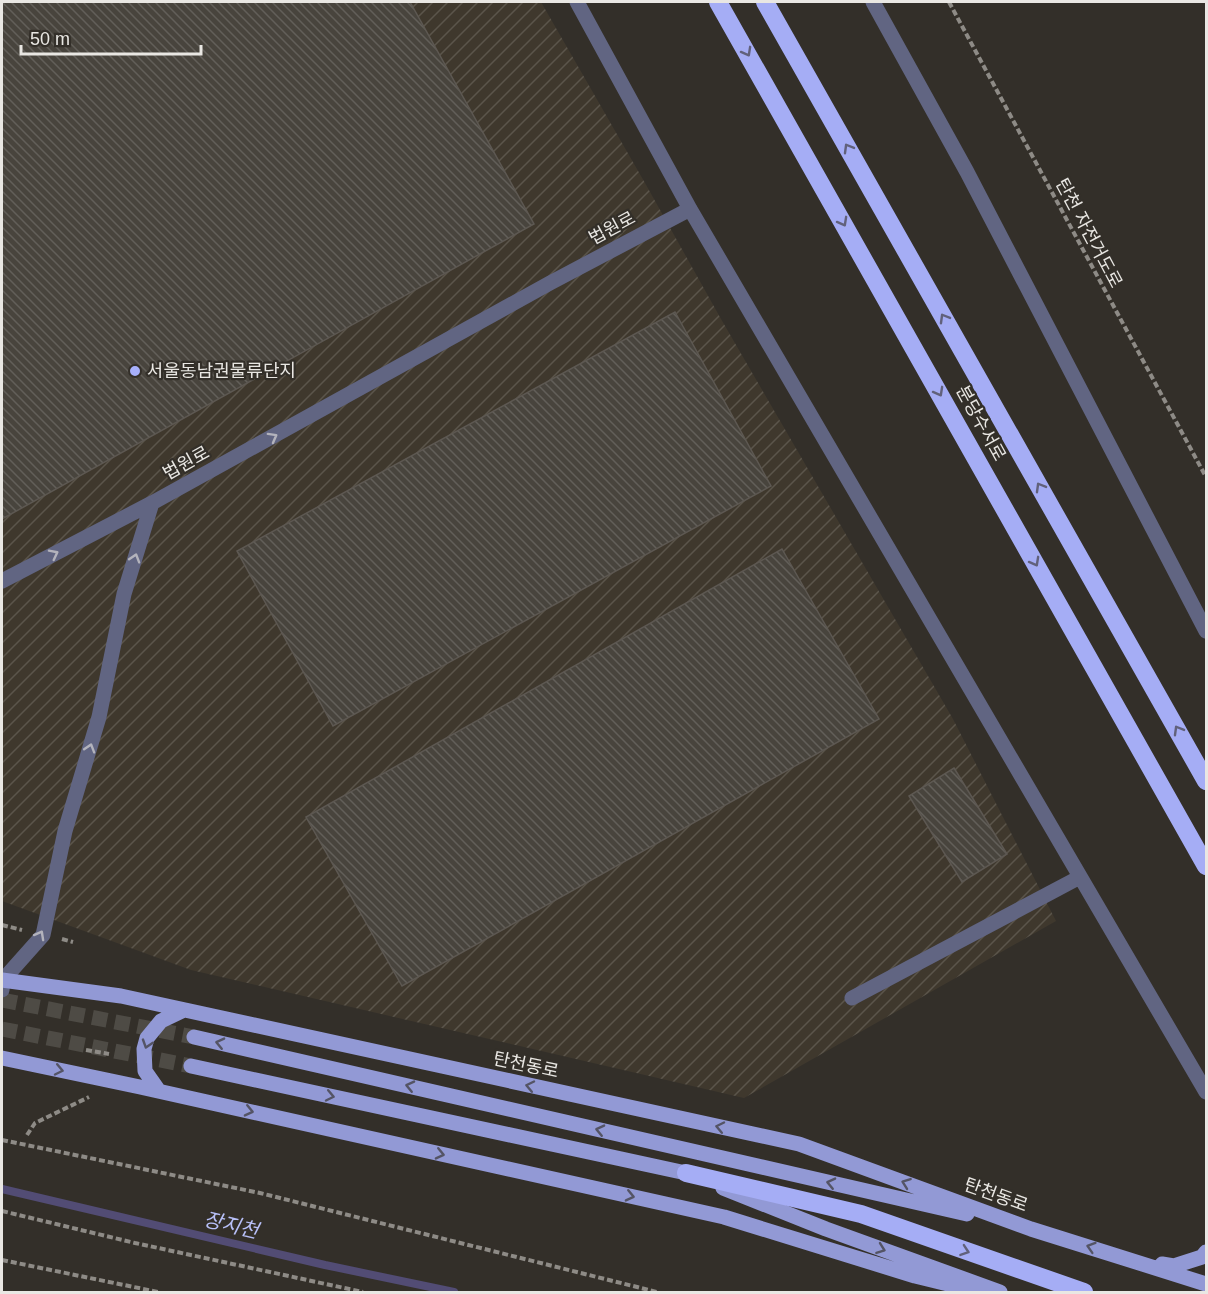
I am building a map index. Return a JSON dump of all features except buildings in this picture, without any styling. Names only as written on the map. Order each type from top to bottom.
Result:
[{"type":"highway","name":"분당수서로","points":[[718,2],[1206,866]]},
{"type":"highway","name":"분당수서로","points":[[765,2],[1206,781]]},
{"type":"highway","points":[[686,1173],[861,1214],[1084,1293]]},
{"type":"main road","name":"탄천동로","points":[[2,980],[121,996],[799,1144],[1031,1228],[1206,1284]]},
{"type":"main road","points":[[159,1091],[145,1071],[144,1049],[147,1038],[160,1021],[184,1010]]},
{"type":"main road","name":"탄천동로","points":[[194,1037],[1031,1228]]},
{"type":"main road","points":[[2,1058],[724,1217],[915,1276],[981,1293]]},
{"type":"main road","points":[[191,1066],[686,1173],[826,1229],[1000,1293]]},
{"type":"main road","points":[[1129,1259],[1174,1266],[1202,1257],[1206,1252]]},
{"type":"street","points":[[576,2],[690,209],[1206,1092]]},
{"type":"street","points":[[873,2],[967,172],[1206,631]]},
{"type":"street","name":"법원로","points":[[2,980],[43,935],[65,831],[99,717],[124,594],[152,503],[550,283],[690,209]]},
{"type":"street","points":[[2,581],[152,503]]},
{"type":"street","points":[[852,998],[1080,876]]},
{"type":"path","name":"탄천 자전거도로","points":[[949,2],[1206,477]]},
{"type":"path","points":[[86,1050],[109,1054]]},
{"type":"path","points":[[27,1135],[35,1123],[90,1096]]},
{"type":"path","points":[[2,1140],[260,1193],[657,1293]]},
{"type":"path","points":[[2,1211],[363,1293]]},
{"type":"path","points":[[2,1260],[158,1293]]},
{"type":"shaded area","points":[[2,2],[541,2],[721,319],[953,719],[1056,921],[744,1098],[191,970],[2,901]]},
{"type":"waterway","name":"장지천","points":[[2,1189],[325,1265],[454,1292]]},
{"type":"tunnel","points":[[2,1000],[194,1037]]},
{"type":"tunnel","points":[[2,1029],[191,1066]]},
{"type":"place","name":"서울동남권물류단지","points":[[135,371]]}]
